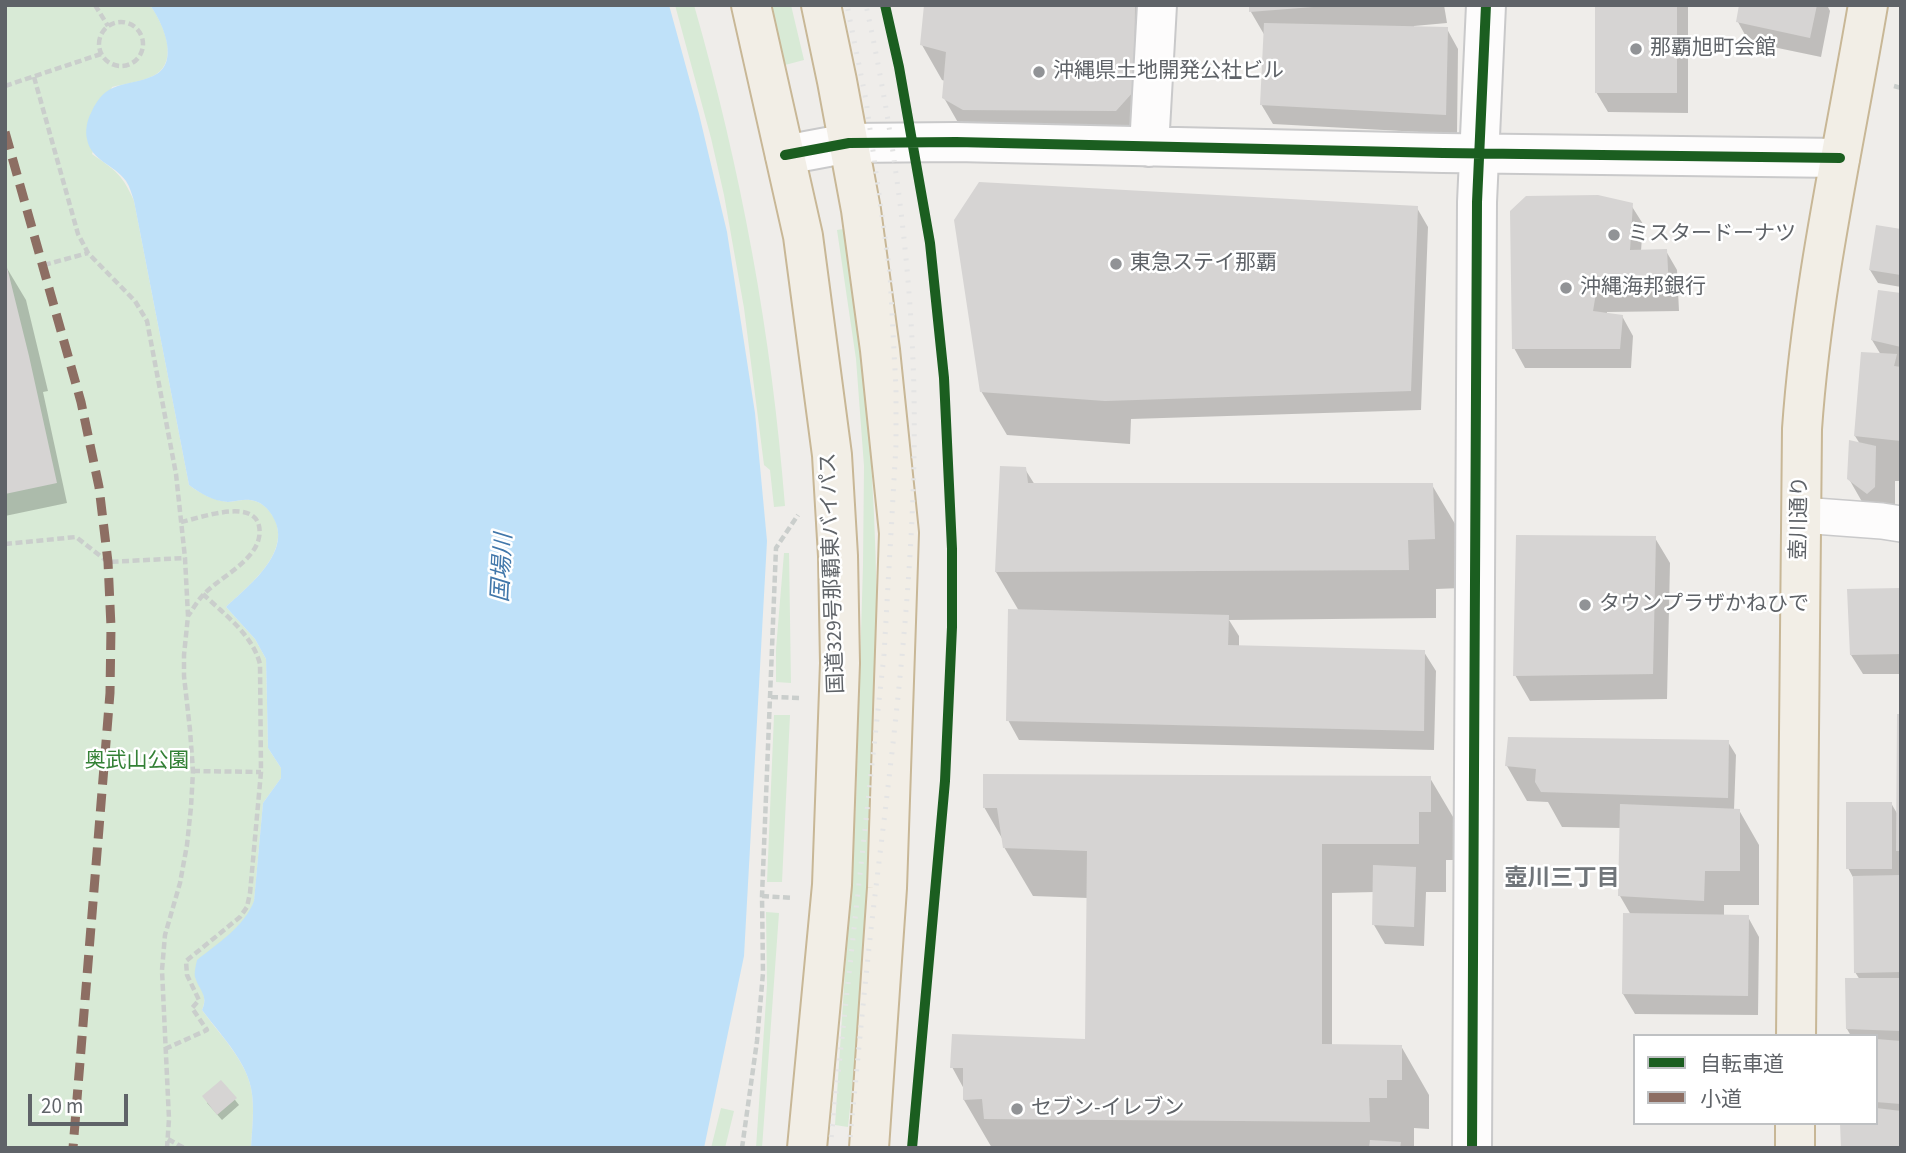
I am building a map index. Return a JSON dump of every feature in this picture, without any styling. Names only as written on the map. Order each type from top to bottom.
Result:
[{"type":"highway","name":"国道329号那覇東バイパス","points":[[751,5],[803,236],[832,455],[838,556],[840,663],[832,885],[807,1148]]},
{"type":"highway","points":[[821,5],[861,210],[880,349],[899,533],[887,888],[869,1148]]},
{"type":"highway","name":"壺川通り","points":[[1796,1034],[1802,429],[1815,305],[1868,5]]},
{"type":"highway","points":[[1795,1125],[1795,1148]]},
{"type":"street","points":[[1149,147],[1157,5]]},
{"type":"street","points":[[1472,1148],[1478,153],[1486,5]]},
{"type":"street","points":[[785,155],[849,143],[956,142],[1840,159]]},
{"type":"street","points":[[1801,515],[1901,524]]},
{"type":"path","points":[[95,5],[108,26]]},
{"type":"path","points":[[115,22],[124,22],[134,26],[142,37],[143,48],[131,64],[115,65],[101,54],[99,41],[101,33],[108,26],[115,22]]},
{"type":"path","points":[[5,86],[101,54]]},
{"type":"path","points":[[34,77],[78,234],[88,253],[135,301],[147,321],[176,474],[185,558],[188,616],[184,665],[192,771],[187,845],[180,883],[165,935],[162,970],[169,1139],[167,1148]]},
{"type":"path","points":[[1894,86],[1901,88]]},
{"type":"path","points":[[44,265],[88,253]]},
{"type":"path","points":[[181,522],[237,510],[248,512],[256,518],[260,528],[259,541],[252,552],[203,594],[188,616]]},
{"type":"path","points":[[742,1148],[758,1041],[762,986],[762,896],[776,548],[798,515]]},
{"type":"path","points":[[5,544],[76,537],[108,562],[185,558]]},
{"type":"path","points":[[165,1049],[207,1030],[192,1008],[199,1000],[187,975],[186,961],[240,917],[247,906],[261,772],[260,664],[249,638],[203,594]]},
{"type":"path","points":[[770,696],[801,698]]},
{"type":"path","points":[[192,771],[261,772]]},
{"type":"path","points":[[762,896],[793,898]]},
{"type":"path","points":[[169,1139],[184,1148]]},
{"type":"green space","name":"奥武山公園","points":[[5,5],[150,5],[160,21],[167,41],[167,60],[155,75],[112,87],[92,154],[118,174],[134,201],[189,485],[207,496],[223,501],[258,502],[272,515],[278,531],[277,544],[265,568],[226,607],[255,639],[266,659],[268,748],[281,768],[281,778],[263,803],[254,902],[249,914],[195,975],[204,996],[202,1010],[237,1057],[248,1077],[253,1103],[251,1148],[5,1148]]},
{"type":"green space","points":[[675,5],[694,5],[740,191],[772,379],[785,506],[774,507],[770,470],[764,465],[744,308],[724,195]]},
{"type":"green space","points":[[771,5],[791,5],[804,60],[785,65]]},
{"type":"green space","points":[[843,229],[856,310],[872,473],[877,637],[874,802],[868,914],[848,1127],[835,1125],[856,803],[864,466],[856,359],[837,230]]},
{"type":"green space","points":[[784,553],[789,553],[791,683],[776,682]]},
{"type":"green space","points":[[774,715],[790,715],[782,882],[767,882]]},
{"type":"green space","points":[[766,912],[779,913],[762,1148],[756,1148],[767,985]]},
{"type":"green space","points":[[721,1108],[734,1111],[725,1148],[711,1148]]},
{"type":"water","name":"国場川","points":[[150,5],[669,5],[727,232],[755,413],[767,541],[744,956],[704,1148],[251,1148],[253,1103],[248,1077],[231,1047],[202,1010],[204,997],[195,973],[197,960],[237,927],[254,901],[263,803],[281,778],[281,768],[268,748],[266,659],[255,639],[226,607],[265,568],[277,544],[278,532],[270,512],[258,502],[217,500],[189,485],[134,201],[126,181],[93,152],[87,139],[88,119],[103,95],[117,86],[153,76],[166,62],[168,53],[164,32]]},
{"type":"building","name":"沖縄県土地開発公社ビル","points":[[924,5],[1135,5],[1134,91],[1116,111],[963,110],[942,98],[946,52],[920,45]]},
{"type":"building","points":[[1249,5],[1313,5],[1313,7],[1249,12]]},
{"type":"building","name":"那覇旭町会館","points":[[1595,5],[1677,5],[1677,93],[1595,93]]},
{"type":"building","points":[[1739,5],[1817,5],[1810,38],[1736,22]]},
{"type":"building","points":[[1264,23],[1448,27],[1446,115],[1260,105]]},
{"type":"building","points":[[979,182],[1418,206],[1411,391],[1105,401],[980,392],[954,220]]},
{"type":"building","points":[[1598,195],[1633,203],[1630,250],[1667,249],[1669,292],[1596,293],[1593,311],[1623,315],[1620,349],[1512,349],[1510,211],[1526,196]]},
{"type":"building","points":[[1876,225],[1901,229],[1901,275],[1869,270]]},
{"type":"building","points":[[5,259],[57,483],[5,494]]},
{"type":"building","points":[[1878,290],[1901,293],[1901,347],[1871,340]]},
{"type":"building","points":[[1861,352],[1897,354],[1894,366],[1901,367],[1901,441],[1854,436]]},
{"type":"building","points":[[1849,440],[1876,446],[1875,487],[1867,494],[1847,479]]},
{"type":"building","points":[[1000,466],[1026,467],[1028,483],[1433,483],[1435,539],[1408,540],[1409,570],[995,572]]},
{"type":"building","name":"タウンプラザかねひで","points":[[1516,535],[1656,536],[1653,674],[1513,676]]},
{"type":"building","points":[[1901,588],[1901,654],[1850,655],[1847,589]]},
{"type":"building","points":[[1008,609],[1229,615],[1228,645],[1425,650],[1424,731],[1006,721]]},
{"type":"building","points":[[1897,714],[1901,714],[1901,851],[1896,851]]},
{"type":"building","points":[[1508,737],[1729,740],[1728,798],[1541,792],[1535,782],[1536,769],[1505,766]]},
{"type":"building","points":[[983,774],[1431,776],[1431,812],[1419,812],[1419,844],[1322,844],[1322,1044],[1402,1045],[1402,1080],[1387,1080],[1387,1098],[1369,1098],[1370,1122],[984,1119],[982,1099],[963,1100],[963,1068],[950,1068],[952,1034],[1085,1039],[1087,851],[1003,848],[997,808],[983,808]]},
{"type":"building","points":[[1846,802],[1892,802],[1892,869],[1846,869]]},
{"type":"building","points":[[1620,804],[1740,809],[1740,871],[1705,871],[1704,901],[1618,896]]},
{"type":"building","points":[[1373,865],[1416,867],[1414,927],[1372,925]]},
{"type":"building","points":[[1901,875],[1901,972],[1854,973],[1853,876]]},
{"type":"building","points":[[1623,913],[1749,915],[1748,996],[1622,994]]},
{"type":"building","points":[[1845,978],[1901,978],[1901,1031],[1846,1029]]},
{"type":"building","points":[[1878,1039],[1901,1041],[1901,1104],[1878,1102]]},
{"type":"building","points":[[221,1080],[237,1098],[217,1115],[202,1096]]},
{"type":"building","points":[[1878,1108],[1901,1111],[1901,1148],[1841,1148],[1840,1125],[1878,1125]]},
{"type":"building","points":[[1370,1140],[1401,1142],[1400,1148],[1369,1148]]},
{"type":"railway","points":[[830,1148],[884,655],[896,445],[890,274],[866,100],[847,5]]},
{"type":"railway","points":[[849,1148],[899,686],[909,572],[914,458],[912,344],[903,230],[887,117],[866,5]]},
{"type":"marked path","points":[[5,132],[81,402],[99,487],[108,562],[110,693],[73,1148]]},
{"type":"cycle path","points":[[885,5],[899,67],[930,243],[944,378],[952,549],[952,627],[945,781],[912,1148]]},
{"type":"cycle path","points":[[1472,1148],[1477,202],[1486,5]]},
{"type":"cycle path","points":[[785,155],[849,143],[956,142],[1443,153],[1840,158]]},
{"type":"place","name":"那覇旭町会館","points":[[1636,49]]},
{"type":"place","name":"沖縄県土地開発公社ビル","points":[[1039,72]]},
{"type":"place","name":"ミスタードーナツ","points":[[1614,235]]},
{"type":"place","name":"東急ステイ那覇","points":[[1116,264]]},
{"type":"place","name":"沖縄海邦銀行","points":[[1566,288]]},
{"type":"place","name":"タウンプラザかねひで","points":[[1585,605]]},
{"type":"place","name":"セブン-イレブン","points":[[1017,1109]]},
{"type":"district","name":"壺川三丁目","points":[[1562,880]]}]
